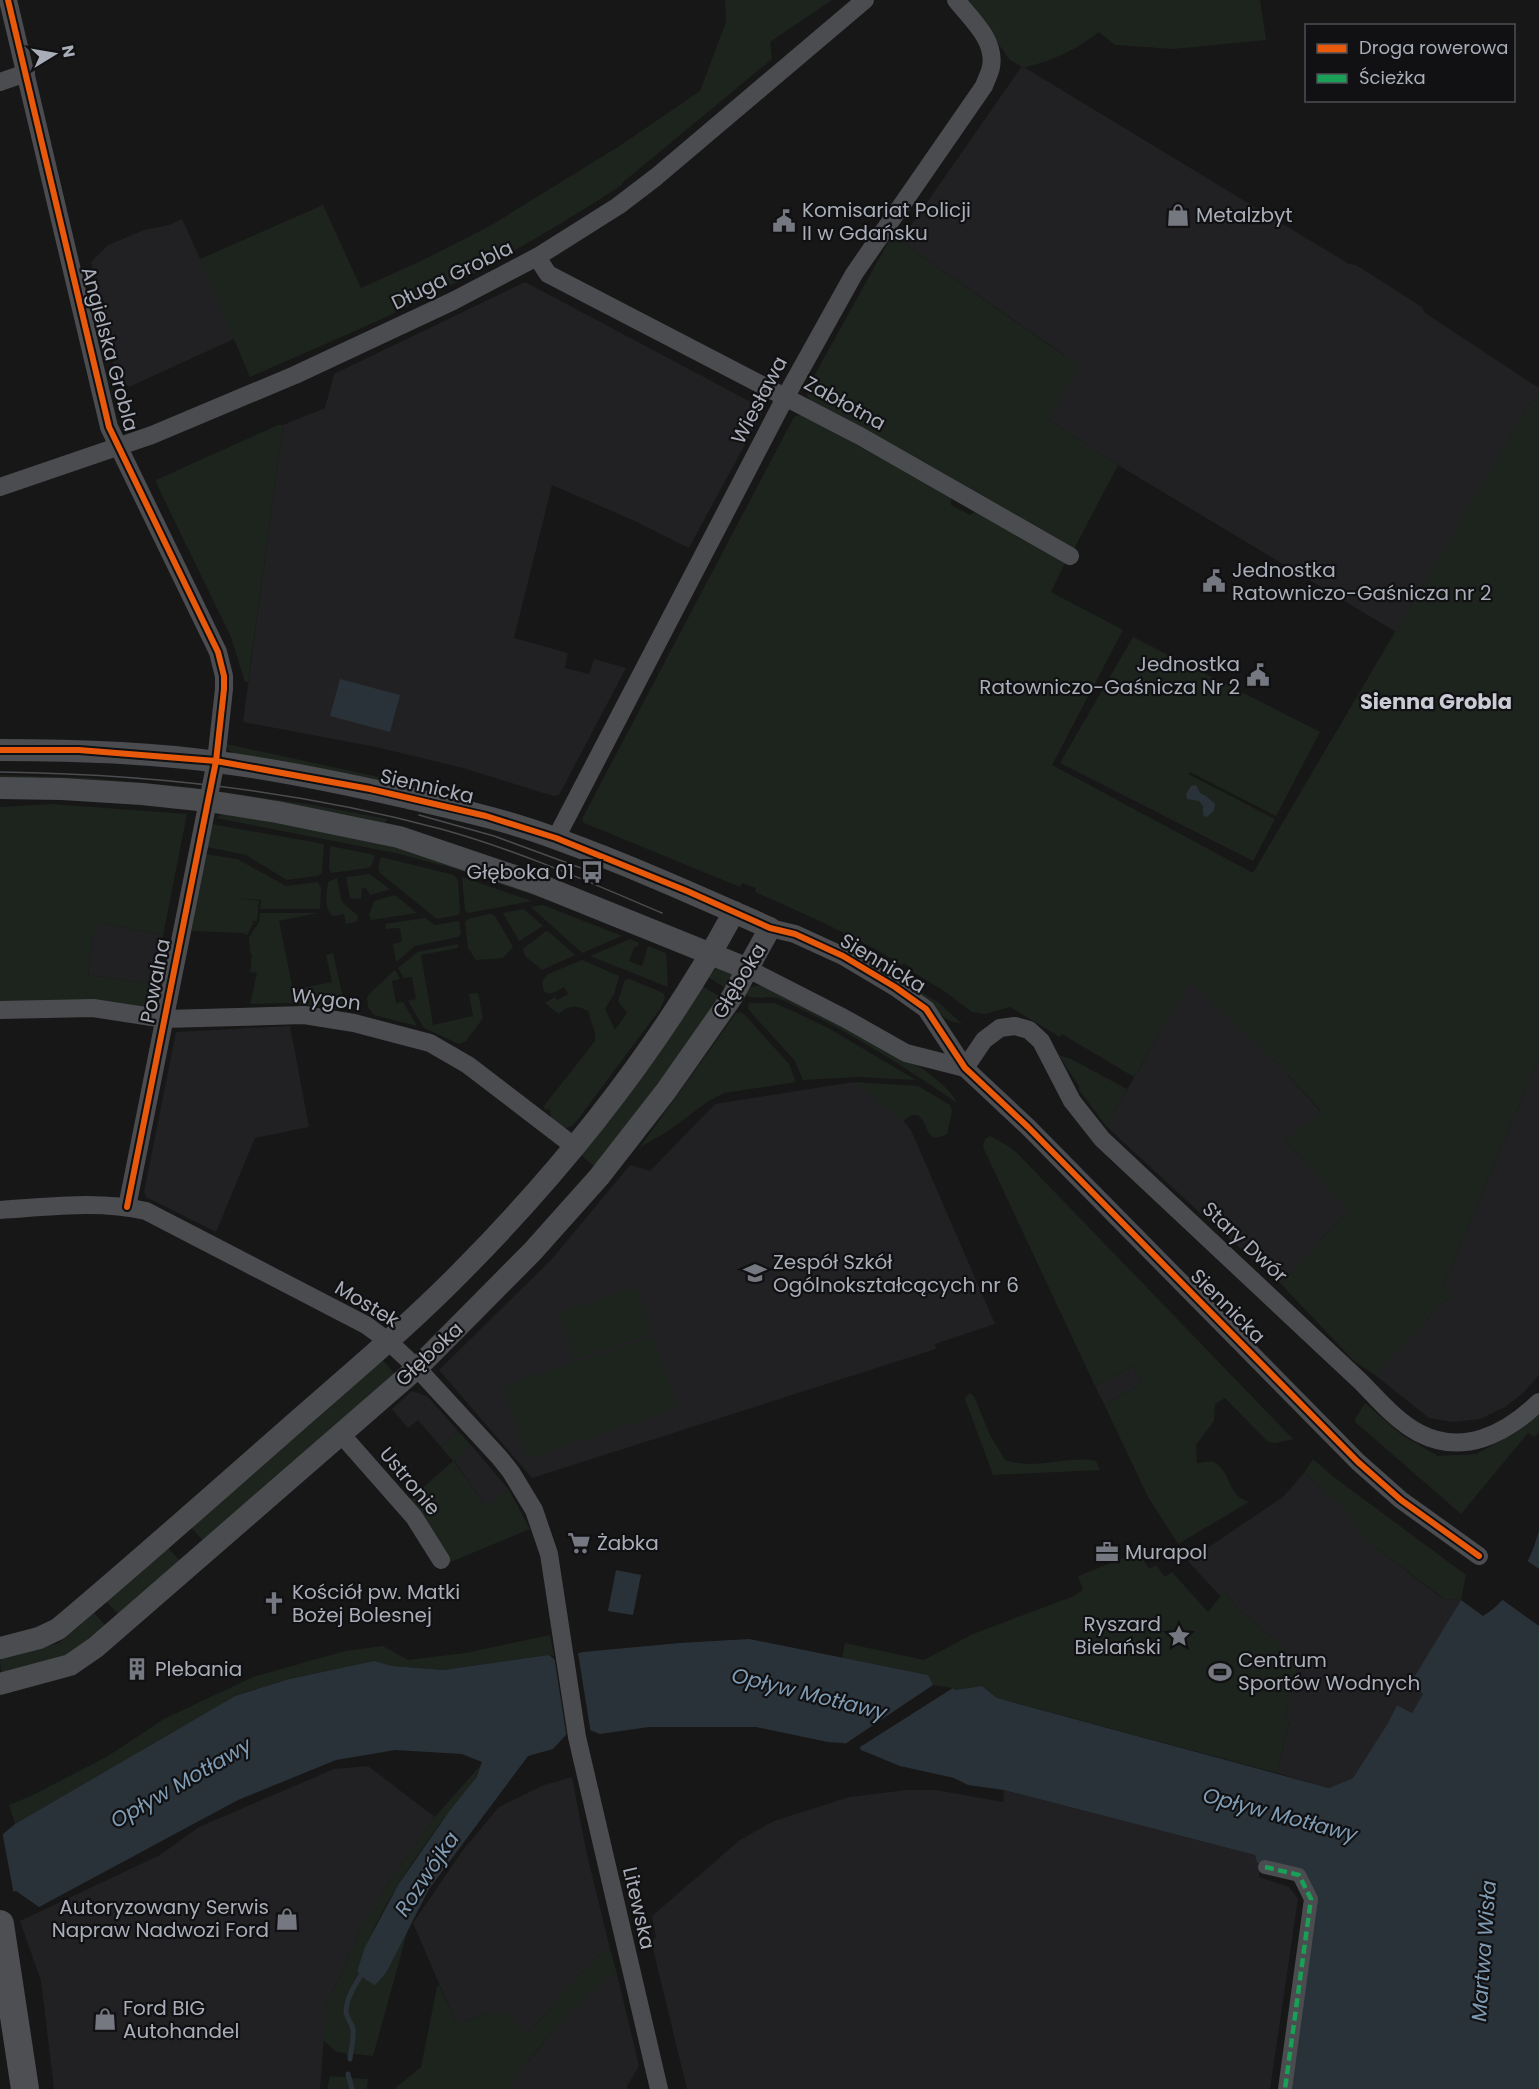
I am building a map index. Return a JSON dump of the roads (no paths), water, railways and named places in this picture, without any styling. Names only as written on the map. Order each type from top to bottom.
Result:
[{"type":"main road","points":[[0,1924],[25,2089]]},
{"type":"street","name":"Angielska Grobla","points":[[8,0],[109,427],[218,652],[224,676],[224,690],[216,761]]},
{"type":"street","name":"Długa Grobla","points":[[0,487],[152,435],[295,375],[453,301],[537,257],[618,206],[656,177],[865,0]]},
{"type":"street","name":"Wiesława","points":[[556,838],[786,396],[854,274],[984,86],[991,67],[988,42],[979,27],[956,0]]},
{"type":"street","points":[[0,82],[26,73]]},
{"type":"street","name":"Zabłotna","points":[[537,257],[548,274],[786,396],[1070,556]]},
{"type":"street","name":"Siennicka","points":[[0,750],[79,750],[216,761],[370,789],[486,816],[556,838],[770,928],[795,934],[843,956],[927,1009],[965,1068],[1028,1127],[1358,1462],[1401,1500],[1479,1556]]},
{"type":"street","name":"Powalna","points":[[127,1207],[216,761]]},
{"type":"street","name":"Siennicka","points":[[0,788],[62,789],[208,801],[399,837],[535,883],[712,953],[844,1018],[906,1053],[965,1068]]},
{"type":"street","name":"Głęboka","points":[[0,1648],[50,1634],[58,1629],[388,1341],[460,1273],[568,1156],[663,1031],[712,953],[734,912]]},
{"type":"street","name":"Głęboka","points":[[0,1684],[70,1665],[118,1628],[417,1368],[532,1252],[591,1186],[666,1091],[724,1008],[770,928]]},
{"type":"street","name":"Wygon","points":[[0,1010],[93,1008],[165,1019],[304,1015],[354,1023],[430,1043],[468,1065],[568,1156]]},
{"type":"street","name":"Stary Dwór","points":[[965,1068],[984,1040],[1000,1028],[1015,1026],[1029,1030],[1041,1041],[1072,1101],[1102,1139],[1392,1414],[1418,1432],[1440,1442],[1461,1443],[1481,1439],[1503,1430],[1526,1415],[1539,1402]]},
{"type":"street","points":[[568,1156],[591,1186]]},
{"type":"street","name":"Mostek","points":[[0,1210],[88,1205],[127,1207],[146,1211],[366,1325],[388,1341],[417,1368],[512,1472],[534,1510],[549,1554],[577,1737]]},
{"type":"street","name":"Ustronie","points":[[341,1434],[414,1517],[441,1560]]},
{"type":"street","points":[[169,1534],[194,1562]]},
{"type":"street","points":[[92,1600],[118,1628]]},
{"type":"street","name":"Litewska","points":[[577,1737],[659,2089]]},
{"type":"street","points":[[1265,1867],[1299,1875],[1311,1899],[1285,2089]]},
{"type":"water","points":[[340,679],[400,695],[390,732],[330,716]]},
{"type":"water","points":[[1196,785],[1200,793],[1215,804],[1214,810],[1207,817],[1203,815],[1203,806],[1199,801],[1187,799],[1186,794],[1191,786]]},
{"type":"water","points":[[1539,1531],[1539,2089],[1287,2089],[1314,1899],[1300,1871],[1257,1863],[1255,1855],[1004,1790],[968,1785],[954,1778],[900,1766],[861,1750],[859,1746],[756,1727],[649,1727],[600,1734],[590,1730],[566,1735],[553,1749],[528,1756],[429,1889],[386,1973],[375,1985],[357,1971],[365,1947],[398,1885],[448,1813],[476,1778],[482,1762],[462,1754],[395,1750],[336,1760],[238,1800],[39,1907],[16,1891],[0,1896],[2,1835],[15,1824],[235,1696],[289,1679],[374,1661],[392,1666],[443,1670],[549,1655],[554,1659],[583,1652],[749,1639],[928,1675],[933,1685],[955,1690],[982,1686],[997,1698],[1329,1788],[1353,1778],[1397,1705],[1412,1713],[1423,1694],[1410,1684],[1461,1600],[1483,1616],[1493,1609],[1518,1579],[1531,1555]]},
{"type":"water","points":[[616,1570],[641,1575],[633,1615],[608,1611]]},
{"type":"waterway","name":"Rozwójka","points":[[350,2059],[353,2029],[346,2014],[347,2005],[352,1990],[364,1971]]},
{"type":"waterway","name":"Rozwójka","points":[[348,2074],[352,2089]]},
{"type":"tram line","points":[[0,772],[111,776],[222,787],[277,794],[387,815],[469,837],[553,867],[662,913]]},
{"type":"tram line","points":[[419,815],[494,836],[592,872]]},
{"type":"place","name":"Metalzbyt","points":[[1178,215]]},
{"type":"place","name":"Komisariat Policji II w Gdańsku","points":[[784,221]]},
{"type":"place","name":"Jednostka Ratowniczo-Gaśnicza nr 2","points":[[1214,581]]},
{"type":"place","name":"Jednostka Ratowniczo-Gaśnicza Nr 2","points":[[1258,675]]},
{"type":"place","name":"Głęboka 01","points":[[592,872]]},
{"type":"place","name":"Zespół Szkół Ogólnokształcących nr 6","points":[[755,1273]]},
{"type":"place","name":"Żabka","points":[[579,1543]]},
{"type":"place","name":"Murapol","points":[[1107,1552]]},
{"type":"place","name":"Kościół pw. Matki Bożej Bolesnej","points":[[274,1603]]},
{"type":"place","name":"Ryszard Bielański","points":[[1179,1636]]},
{"type":"place","name":"Plebania","points":[[137,1669]]},
{"type":"place","name":"Centrum Sportów Wodnych","points":[[1220,1672]]},
{"type":"place","name":"Autoryzowany Serwis Napraw Nadwozi Ford","points":[[287,1919]]},
{"type":"place","name":"Ford BIG Autohandel","points":[[105,2019]]},
{"type":"district","name":"Sienna Grobla","points":[[1436,702]]},
{"type":"water label","name":"Opływ Motławy","points":[[809,1694]]},
{"type":"water label","name":"Opływ Motławy","points":[[181,1783]]},
{"type":"water label","name":"Opływ Motławy","points":[[1280,1815]]},
{"type":"water label","name":"Martwa Wisła","points":[[1484,1951]]}]
